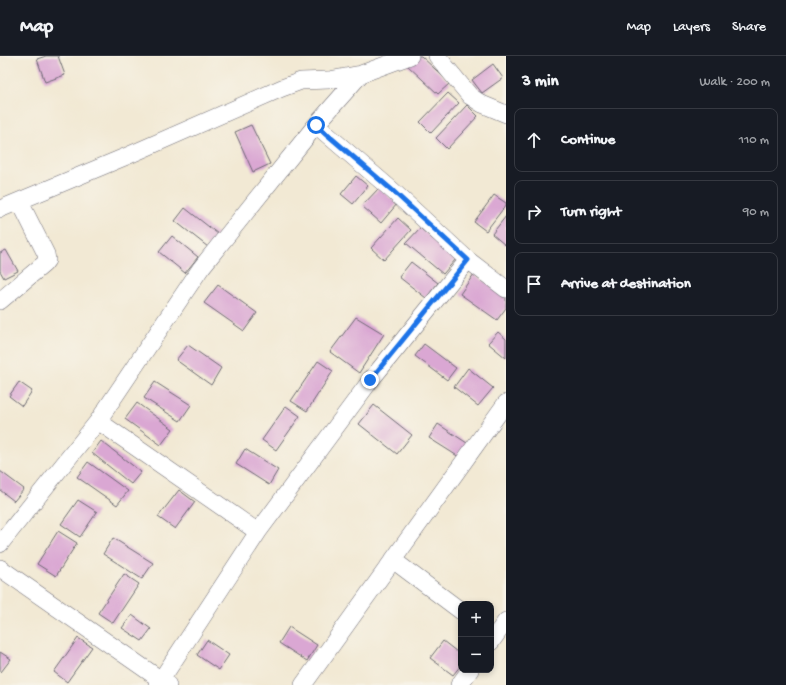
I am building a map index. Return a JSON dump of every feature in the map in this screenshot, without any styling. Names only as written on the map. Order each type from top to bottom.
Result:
[{"type":"street","points":[[0,209],[20,202],[282,88],[301,81],[329,80],[361,74],[410,56]]},
{"type":"street","points":[[437,56],[470,96],[482,104],[506,114]]},
{"type":"street","points":[[0,544],[98,421],[201,268],[316,125],[361,74]]},
{"type":"street","points":[[316,125],[393,191],[468,260],[506,289]]},
{"type":"street","points":[[0,301],[44,264],[46,260],[46,254],[20,202]]},
{"type":"street","points":[[0,568],[162,683],[258,532],[370,380],[468,260]]},
{"type":"street","points":[[303,685],[506,403]]},
{"type":"street","points":[[98,421],[258,532]]},
{"type":"street","points":[[393,560],[458,608]]},
{"type":"street","points":[[494,635],[506,621]]},
{"type":"street","points":[[459,685],[468,673]]},
{"type":"building","points":[[46,56],[58,56],[65,75],[45,82],[37,59]]},
{"type":"building","points":[[416,56],[421,56],[450,83],[438,94],[407,65]]},
{"type":"building","points":[[493,64],[503,78],[482,93],[472,80]]},
{"type":"building","points":[[448,93],[459,103],[431,133],[420,122]]},
{"type":"building","points":[[467,105],[478,116],[447,149],[436,138]]},
{"type":"building","points":[[251,125],[270,164],[253,172],[235,132]]},
{"type":"building","points":[[356,176],[368,186],[353,204],[341,194]]},
{"type":"building","points":[[379,188],[397,204],[381,223],[362,206]]},
{"type":"building","points":[[494,195],[506,203],[506,205],[486,231],[474,222]]},
{"type":"building","points":[[185,208],[218,234],[208,247],[175,221]]},
{"type":"building","points":[[506,216],[506,244],[505,245],[492,234]]},
{"type":"building","points":[[398,218],[411,230],[384,260],[371,248]]},
{"type":"building","points":[[420,228],[456,259],[443,274],[406,243]]},
{"type":"building","points":[[172,236],[198,257],[185,273],[159,252]]},
{"type":"building","points":[[6,250],[18,271],[4,278],[0,271],[0,253]]},
{"type":"building","points":[[411,262],[438,283],[426,298],[399,277]]},
{"type":"building","points":[[474,274],[506,296],[506,308],[497,320],[460,294]]},
{"type":"building","points":[[218,285],[257,313],[244,331],[204,303]]},
{"type":"building","points":[[356,317],[384,334],[359,373],[330,352]]},
{"type":"building","points":[[498,332],[506,339],[506,358],[488,343]]},
{"type":"building","points":[[424,344],[456,368],[447,380],[415,356]]},
{"type":"building","points":[[188,345],[221,368],[211,385],[176,360]]},
{"type":"building","points":[[318,361],[333,371],[307,411],[291,401]]},
{"type":"building","points":[[468,368],[493,388],[478,406],[454,387]]},
{"type":"building","points":[[19,382],[32,391],[22,406],[9,396]]},
{"type":"building","points":[[155,382],[191,405],[180,421],[144,398]]},
{"type":"building","points":[[137,403],[173,429],[161,445],[125,419]]},
{"type":"building","points":[[374,405],[412,435],[397,454],[359,424]]},
{"type":"building","points":[[286,406],[300,416],[276,450],[262,440]]},
{"type":"building","points":[[438,424],[467,443],[459,457],[429,438]]},
{"type":"building","points":[[101,441],[141,472],[131,484],[92,453]]},
{"type":"building","points":[[245,449],[278,470],[269,485],[236,464]]},
{"type":"building","points":[[88,462],[128,491],[117,505],[77,477]]},
{"type":"building","points":[[0,471],[24,489],[14,501],[0,490]]},
{"type":"building","points":[[179,490],[195,502],[175,529],[158,517]]},
{"type":"building","points":[[78,500],[97,512],[80,537],[61,524]]},
{"type":"building","points":[[58,531],[77,543],[56,576],[37,564]]},
{"type":"building","points":[[113,538],[153,563],[142,579],[103,554]]},
{"type":"building","points":[[124,574],[139,584],[113,623],[98,613]]},
{"type":"building","points":[[132,615],[151,629],[142,641],[122,628]]},
{"type":"building","points":[[289,627],[317,645],[307,661],[279,643]]},
{"type":"building","points":[[78,638],[92,647],[67,682],[54,672]]},
{"type":"building","points":[[207,640],[229,655],[219,670],[197,655]]},
{"type":"building","points":[[443,641],[458,653],[458,669],[453,675],[430,658]]},
{"type":"building","points":[[0,652],[11,659],[1,672],[0,671]]},
{"type":"route","points":[[316,125],[393,191],[468,260],[370,380]]}]
